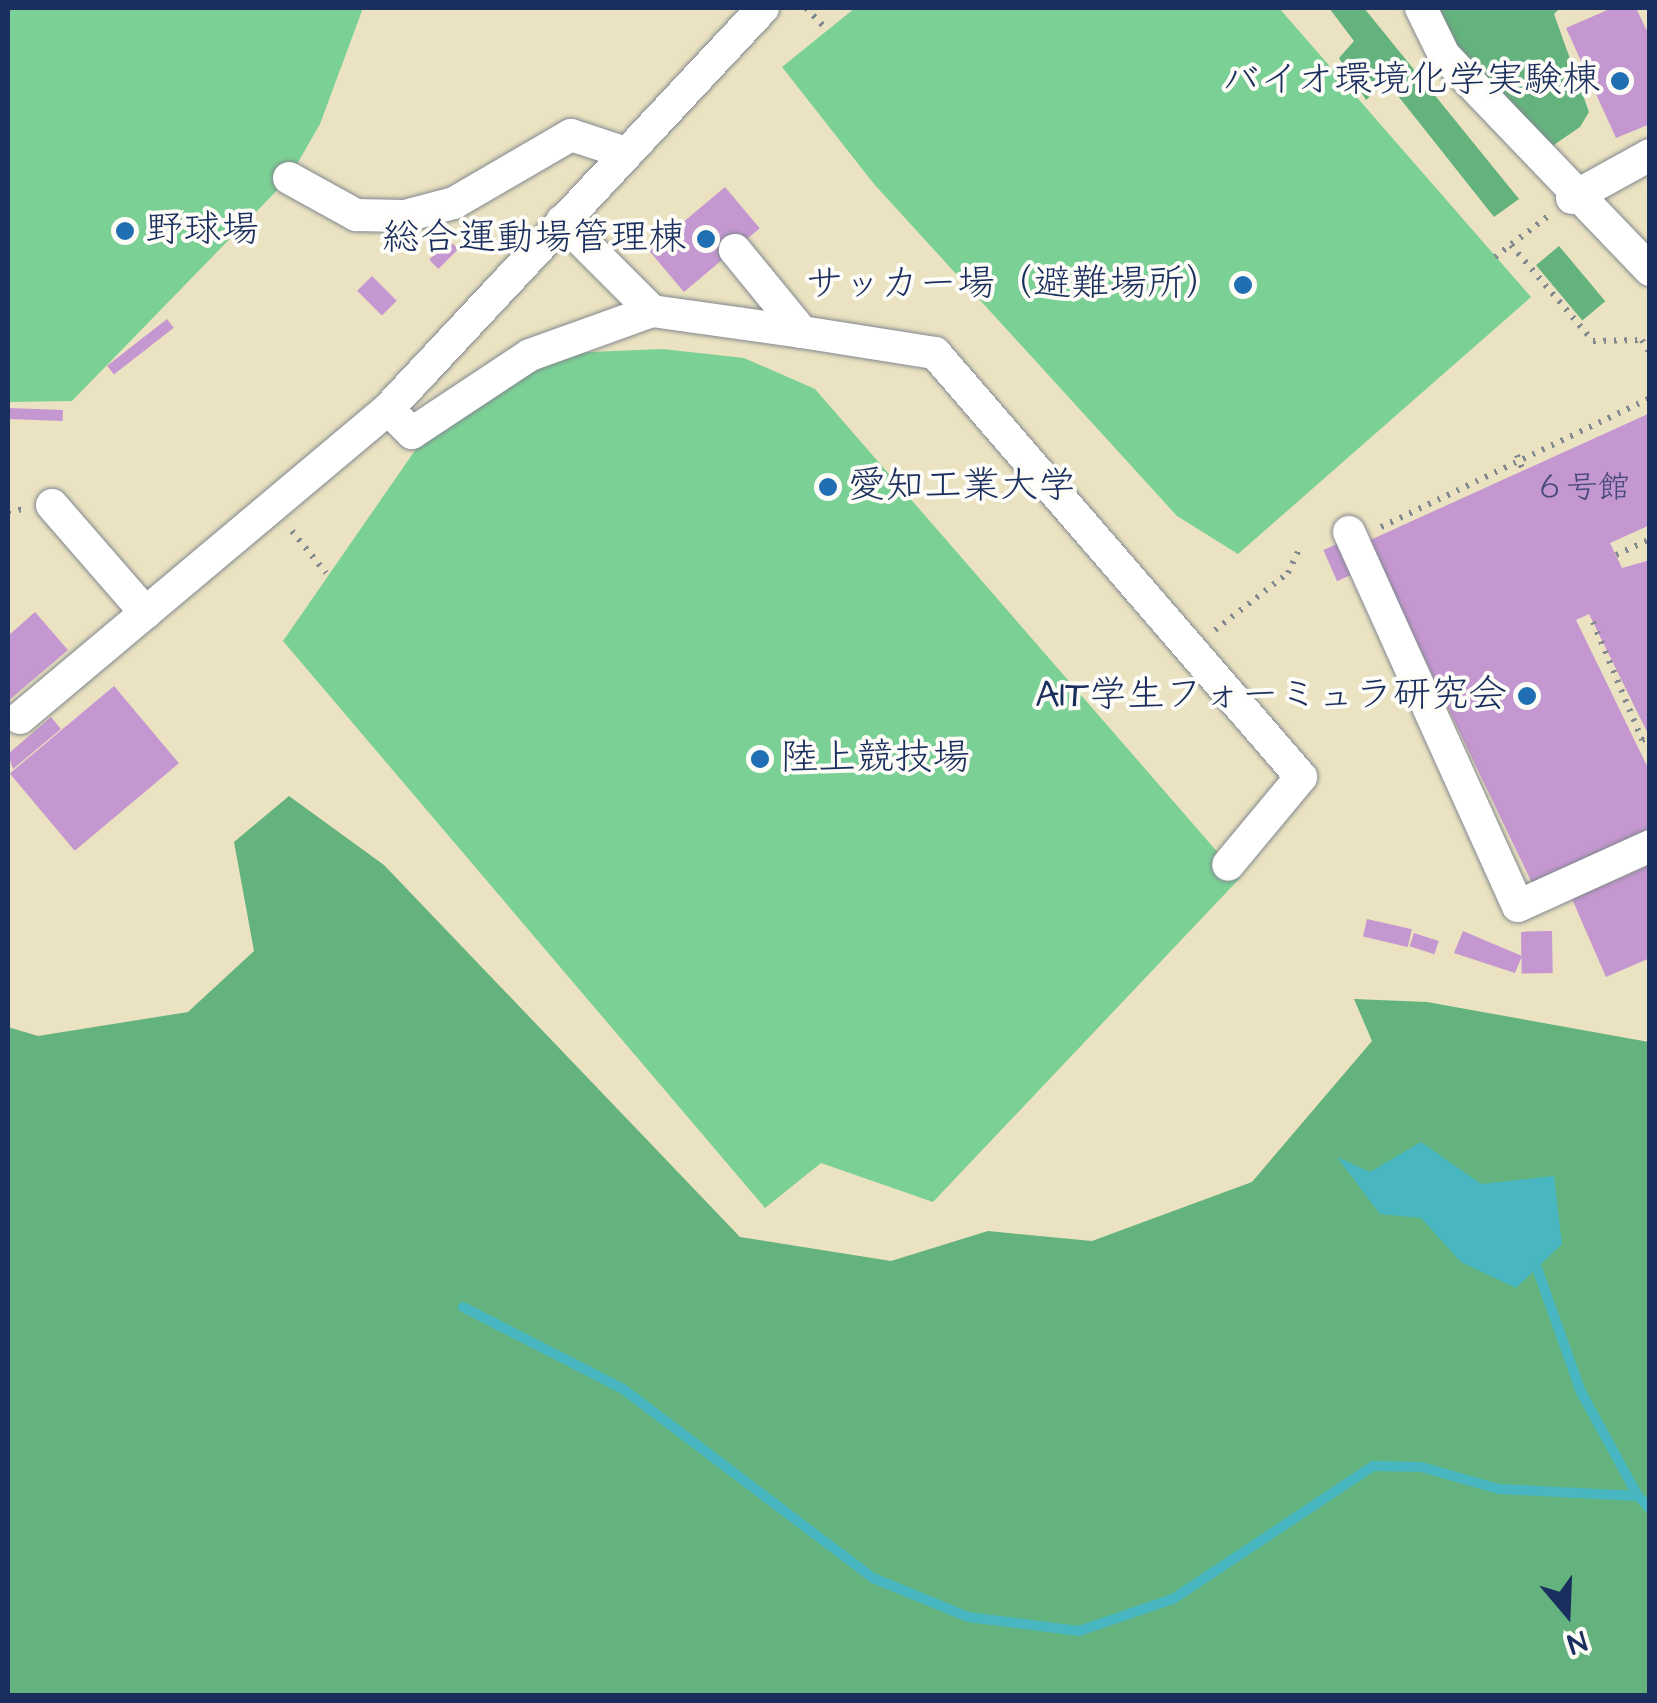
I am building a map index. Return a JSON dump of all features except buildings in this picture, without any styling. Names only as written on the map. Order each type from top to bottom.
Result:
[{"type":"lane","points":[[20,718],[388,408],[623,152],[763,8]]},
{"type":"lane","points":[[1422,8],[1444,55],[1572,198],[1650,270]]},
{"type":"lane","points":[[289,178],[356,215],[405,216],[454,203],[571,134],[623,152]]},
{"type":"lane","points":[[1572,198],[1650,154]]},
{"type":"lane","points":[[562,221],[652,312]]},
{"type":"lane","points":[[735,250],[802,332]]},
{"type":"lane","points":[[388,408],[412,433],[530,355],[652,312],[935,353],[1301,777],[1228,865]]},
{"type":"lane","points":[[52,505],[146,613]]},
{"type":"lane","points":[[1351,536],[1518,906],[1650,846]]},
{"type":"path","points":[[806,8],[827,30]]},
{"type":"path","points":[[1650,16],[1650,27]]},
{"type":"path","points":[[1495,257],[1572,198]]},
{"type":"path","points":[[1511,245],[1593,341],[1642,340],[1650,354]]},
{"type":"path","points":[[1351,536],[1520,463],[1650,398]]},
{"type":"path","points":[[272,507],[326,573]]},
{"type":"path","points":[[1616,555],[1650,539]]},
{"type":"path","points":[[1191,650],[1288,573],[1299,549]]},
{"type":"path","points":[[1593,622],[1642,740],[1650,737]]},
{"type":"green space","name":"野球場","points":[[8,8],[363,8],[320,124],[289,178],[72,401],[8,402]]},
{"type":"green space","name":"サッカー場（避難場所）","points":[[855,8],[1279,8],[1531,297],[1238,554],[1177,516],[874,184],[782,67]]},
{"type":"green space","points":[[1329,8],[1364,8],[1519,199],[1494,217],[1387,82],[1366,100],[1339,58],[1354,41]]},
{"type":"green space","points":[[1440,8],[1560,8],[1554,14],[1589,112],[1580,127],[1545,151],[1447,38]]},
{"type":"green space","points":[[1559,246],[1605,301],[1582,320],[1536,265]]},
{"type":"green space","name":"陸上競技場","points":[[662,349],[744,358],[815,389],[1240,878],[933,1202],[821,1163],[765,1208],[283,641],[425,436],[566,353]]},
{"type":"green space","points":[[289,796],[384,865],[740,1237],[891,1261],[988,1231],[1092,1241],[1252,1182],[1372,1041],[1354,999],[1427,1002],[1649,1042],[1649,1695],[8,1695],[8,1027],[38,1036],[188,1012],[254,951],[234,842]]},
{"type":"water","points":[[1421,1142],[1481,1184],[1554,1176],[1562,1244],[1516,1288],[1461,1262],[1421,1218],[1380,1214],[1337,1157],[1370,1172]]},
{"type":"waterway","points":[[1537,1268],[1581,1392],[1638,1496]]},
{"type":"waterway","points":[[463,1307],[623,1389],[873,1578],[968,1617],[1079,1631],[1173,1599],[1373,1466],[1421,1467],[1499,1489],[1638,1496],[1650,1509]]},
{"type":"place","name":"バイオ環境化学実験棟","points":[[1620,81]]},
{"type":"place","name":"野球場","points":[[125,231]]},
{"type":"place","name":"総合運動場管理棟","points":[[706,239]]},
{"type":"place","name":"サッカー場（避難場所）","points":[[1243,285]]},
{"type":"place","name":"愛知工業大学","points":[[828,487]]},
{"type":"place","name":"AIT学生フォーミュラ研究会","points":[[1527,696]]},
{"type":"place","name":"陸上競技場","points":[[760,759]]}]
